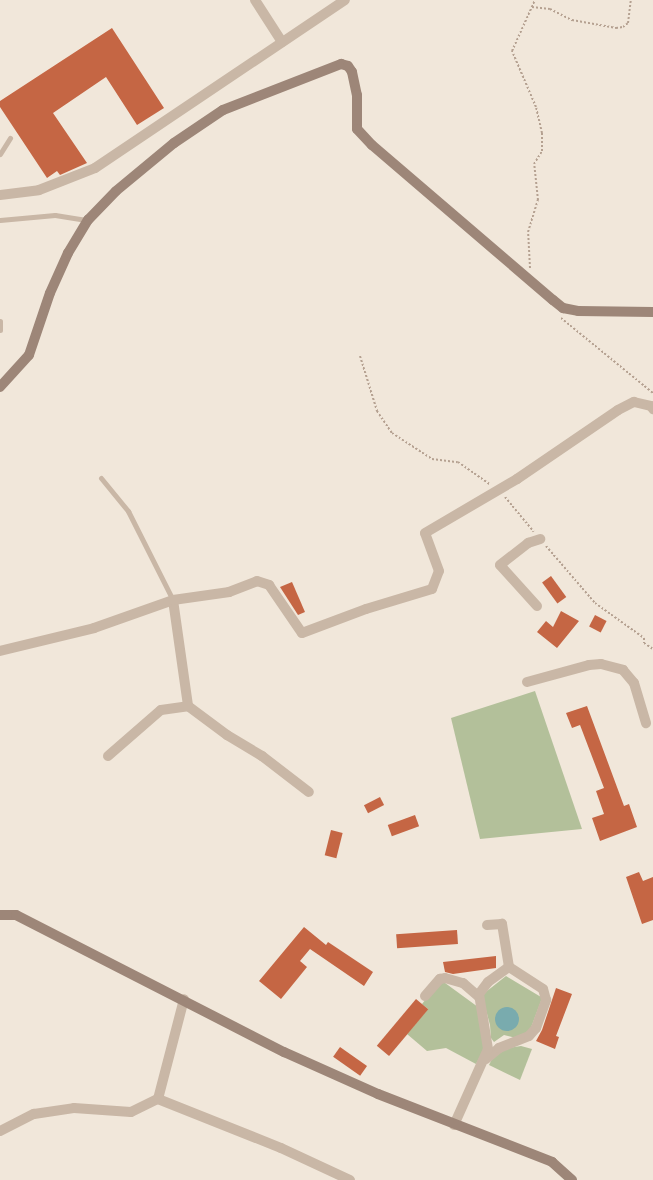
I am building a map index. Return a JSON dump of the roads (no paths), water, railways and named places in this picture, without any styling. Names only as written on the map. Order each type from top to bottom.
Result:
[{"type":"street","points":[[255,0],[282,42]]},
{"type":"street","points":[[0,195],[39,190],[95,168],[345,0]]},
{"type":"street","points":[[0,387],[29,355],[62,266],[88,220],[116,191],[163,152],[212,117],[341,64],[348,66],[352,72],[358,95],[357,129],[372,145],[427,194],[552,300],[563,308],[578,311],[653,312]]},
{"type":"street","points":[[0,651],[94,628],[173,600],[229,592],[257,580],[269,585],[302,632],[366,609],[432,589],[439,571],[425,533],[498,490],[634,402],[651,406],[653,409]]},
{"type":"street","points":[[537,606],[500,565],[528,543],[540,539]]},
{"type":"street","points":[[173,600],[188,706]]},
{"type":"street","points":[[528,682],[589,665],[601,664],[623,670],[634,683],[646,723]]},
{"type":"street","points":[[108,756],[161,710],[188,706],[227,735],[262,756],[308,792]]},
{"type":"street","points":[[0,915],[16,915],[284,1052],[454,1125],[552,1162],[572,1180]]},
{"type":"street","points":[[454,1125],[486,1059],[495,1050],[530,1036],[536,1028],[546,1000],[543,989],[509,967],[502,924],[487,925]]},
{"type":"street","points":[[486,1059],[488,1038],[479,997],[483,987],[509,967]]},
{"type":"street","points":[[425,996],[440,979],[445,978],[463,983],[479,997]]},
{"type":"street","points":[[158,1099],[184,1000]]},
{"type":"street","points":[[0,1131],[34,1114],[74,1108],[131,1112],[158,1099],[280,1148],[350,1180]]},
{"type":"lane","points":[[0,154],[10,138]]},
{"type":"lane","points":[[0,220],[55,215],[88,220]]},
{"type":"lane","points":[[0,321],[0,330]]},
{"type":"lane","points":[[101,478],[128,511],[173,600]]},
{"type":"water","points":[[507,1007],[515,1011],[519,1019],[515,1027],[507,1031],[499,1027],[495,1019],[499,1011]]}]
